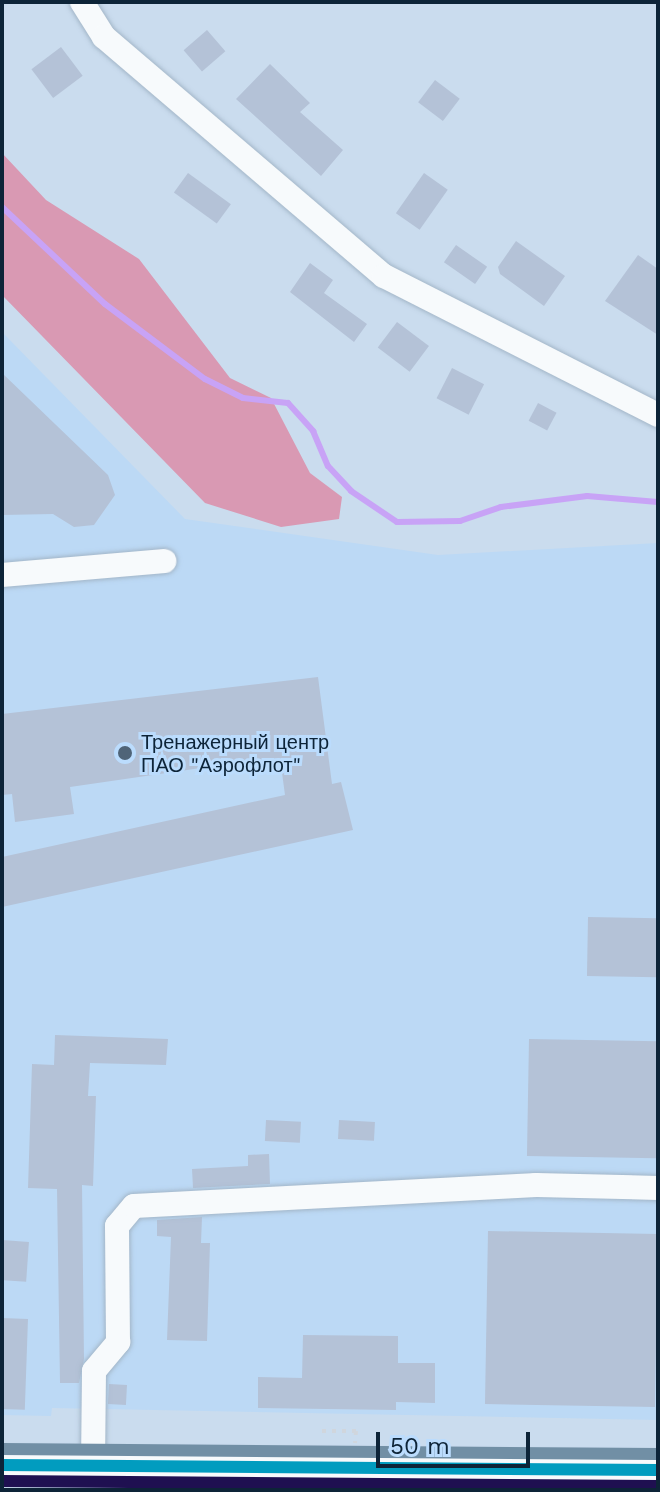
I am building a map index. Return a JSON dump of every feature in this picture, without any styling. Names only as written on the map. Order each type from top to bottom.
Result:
[{"type":"main road","points":[[2,1465],[658,1470]]},
{"type":"street","points":[[82,2],[104,37],[384,276],[658,415]]},
{"type":"street","points":[[2,575],[164,561]]},
{"type":"street","points":[[93,1466],[94,1371],[118,1342],[117,1226],[134,1206],[536,1185],[658,1188]]},
{"type":"street","points":[[221,1467],[272,1490]]},
{"type":"path","points":[[322,1431],[356,1431],[355,1448]]},
{"type":"shaded area","points":[[2,153],[46,200],[139,259],[230,378],[271,398],[310,473],[342,497],[339,519],[281,527],[205,503],[2,295]]},
{"type":"shaded area","points":[[2,332],[185,519],[438,555],[658,543],[658,1420],[52,1408],[51,1416],[2,1415]]},
{"type":"building","points":[[207,30],[225,51],[202,71],[184,50]]},
{"type":"building","points":[[61,47],[83,76],[53,98],[31,69]]},
{"type":"building","points":[[270,64],[310,103],[300,112],[343,150],[321,176],[236,99]]},
{"type":"building","points":[[435,80],[460,99],[443,121],[418,102]]},
{"type":"building","points":[[188,173],[231,204],[217,224],[174,192]]},
{"type":"building","points":[[424,173],[448,190],[420,230],[396,213]]},
{"type":"building","points":[[516,241],[565,276],[544,306],[500,274],[498,267]]},
{"type":"building","points":[[456,245],[487,267],[475,284],[444,262]]},
{"type":"building","points":[[638,255],[658,269],[658,335],[605,301]]},
{"type":"building","points":[[310,263],[333,280],[324,293],[367,324],[354,342],[290,292]]},
{"type":"building","points":[[397,322],[429,346],[410,372],[378,348]]},
{"type":"building","points":[[452,368],[484,384],[469,415],[437,398]]},
{"type":"building","points":[[2,373],[108,475],[115,495],[94,525],[74,527],[53,514],[2,515]]},
{"type":"building","points":[[538,403],[557,413],[547,431],[529,421]]},
{"type":"building","points":[[318,677],[332,784],[341,782],[353,830],[2,907],[2,857],[285,795],[280,758],[249,761],[70,787],[74,814],[15,822],[12,794],[2,795],[2,714]]},
{"type":"building","points":[[588,917],[658,918],[657,977],[587,976]]},
{"type":"building","points":[[55,1035],[168,1039],[166,1065],[90,1063],[88,1096],[96,1096],[93,1186],[82,1185],[84,1359],[79,1383],[60,1383],[57,1189],[28,1188],[32,1064],[54,1065]]},
{"type":"building","points":[[529,1039],[658,1041],[656,1158],[527,1156]]},
{"type":"building","points":[[266,1120],[301,1122],[300,1143],[265,1141]]},
{"type":"building","points":[[339,1120],[375,1122],[374,1141],[338,1139]]},
{"type":"building","points":[[269,1154],[270,1184],[193,1188],[192,1169],[248,1166],[248,1155]]},
{"type":"building","points":[[202,1217],[201,1243],[210,1243],[207,1341],[167,1340],[171,1237],[157,1236],[157,1220]]},
{"type":"building","points":[[488,1231],[658,1234],[655,1407],[485,1404]]},
{"type":"building","points":[[2,1240],[29,1242],[26,1282],[2,1280]]},
{"type":"building","points":[[2,1318],[28,1319],[25,1410],[2,1409]]},
{"type":"building","points":[[303,1335],[398,1336],[398,1363],[435,1363],[435,1403],[396,1402],[396,1410],[258,1408],[258,1377],[302,1378]]},
{"type":"building","points":[[109,1384],[127,1385],[126,1405],[108,1404]]},
{"type":"waterway","points":[[2,207],[105,304],[205,379],[243,398],[288,403],[313,431],[328,466],[351,491],[397,522],[460,521],[501,507],[587,496],[658,502]]},
{"type":"transit line","points":[[2,1449],[658,1454]]},
{"type":"transit line","points":[[2,1465],[658,1470]]},
{"type":"transit line","points":[[2,1481],[658,1486]]},
{"type":"place","name":"Тренажерный центр ПАО \"Аэрофлот\"","points":[[125,753]]}]
